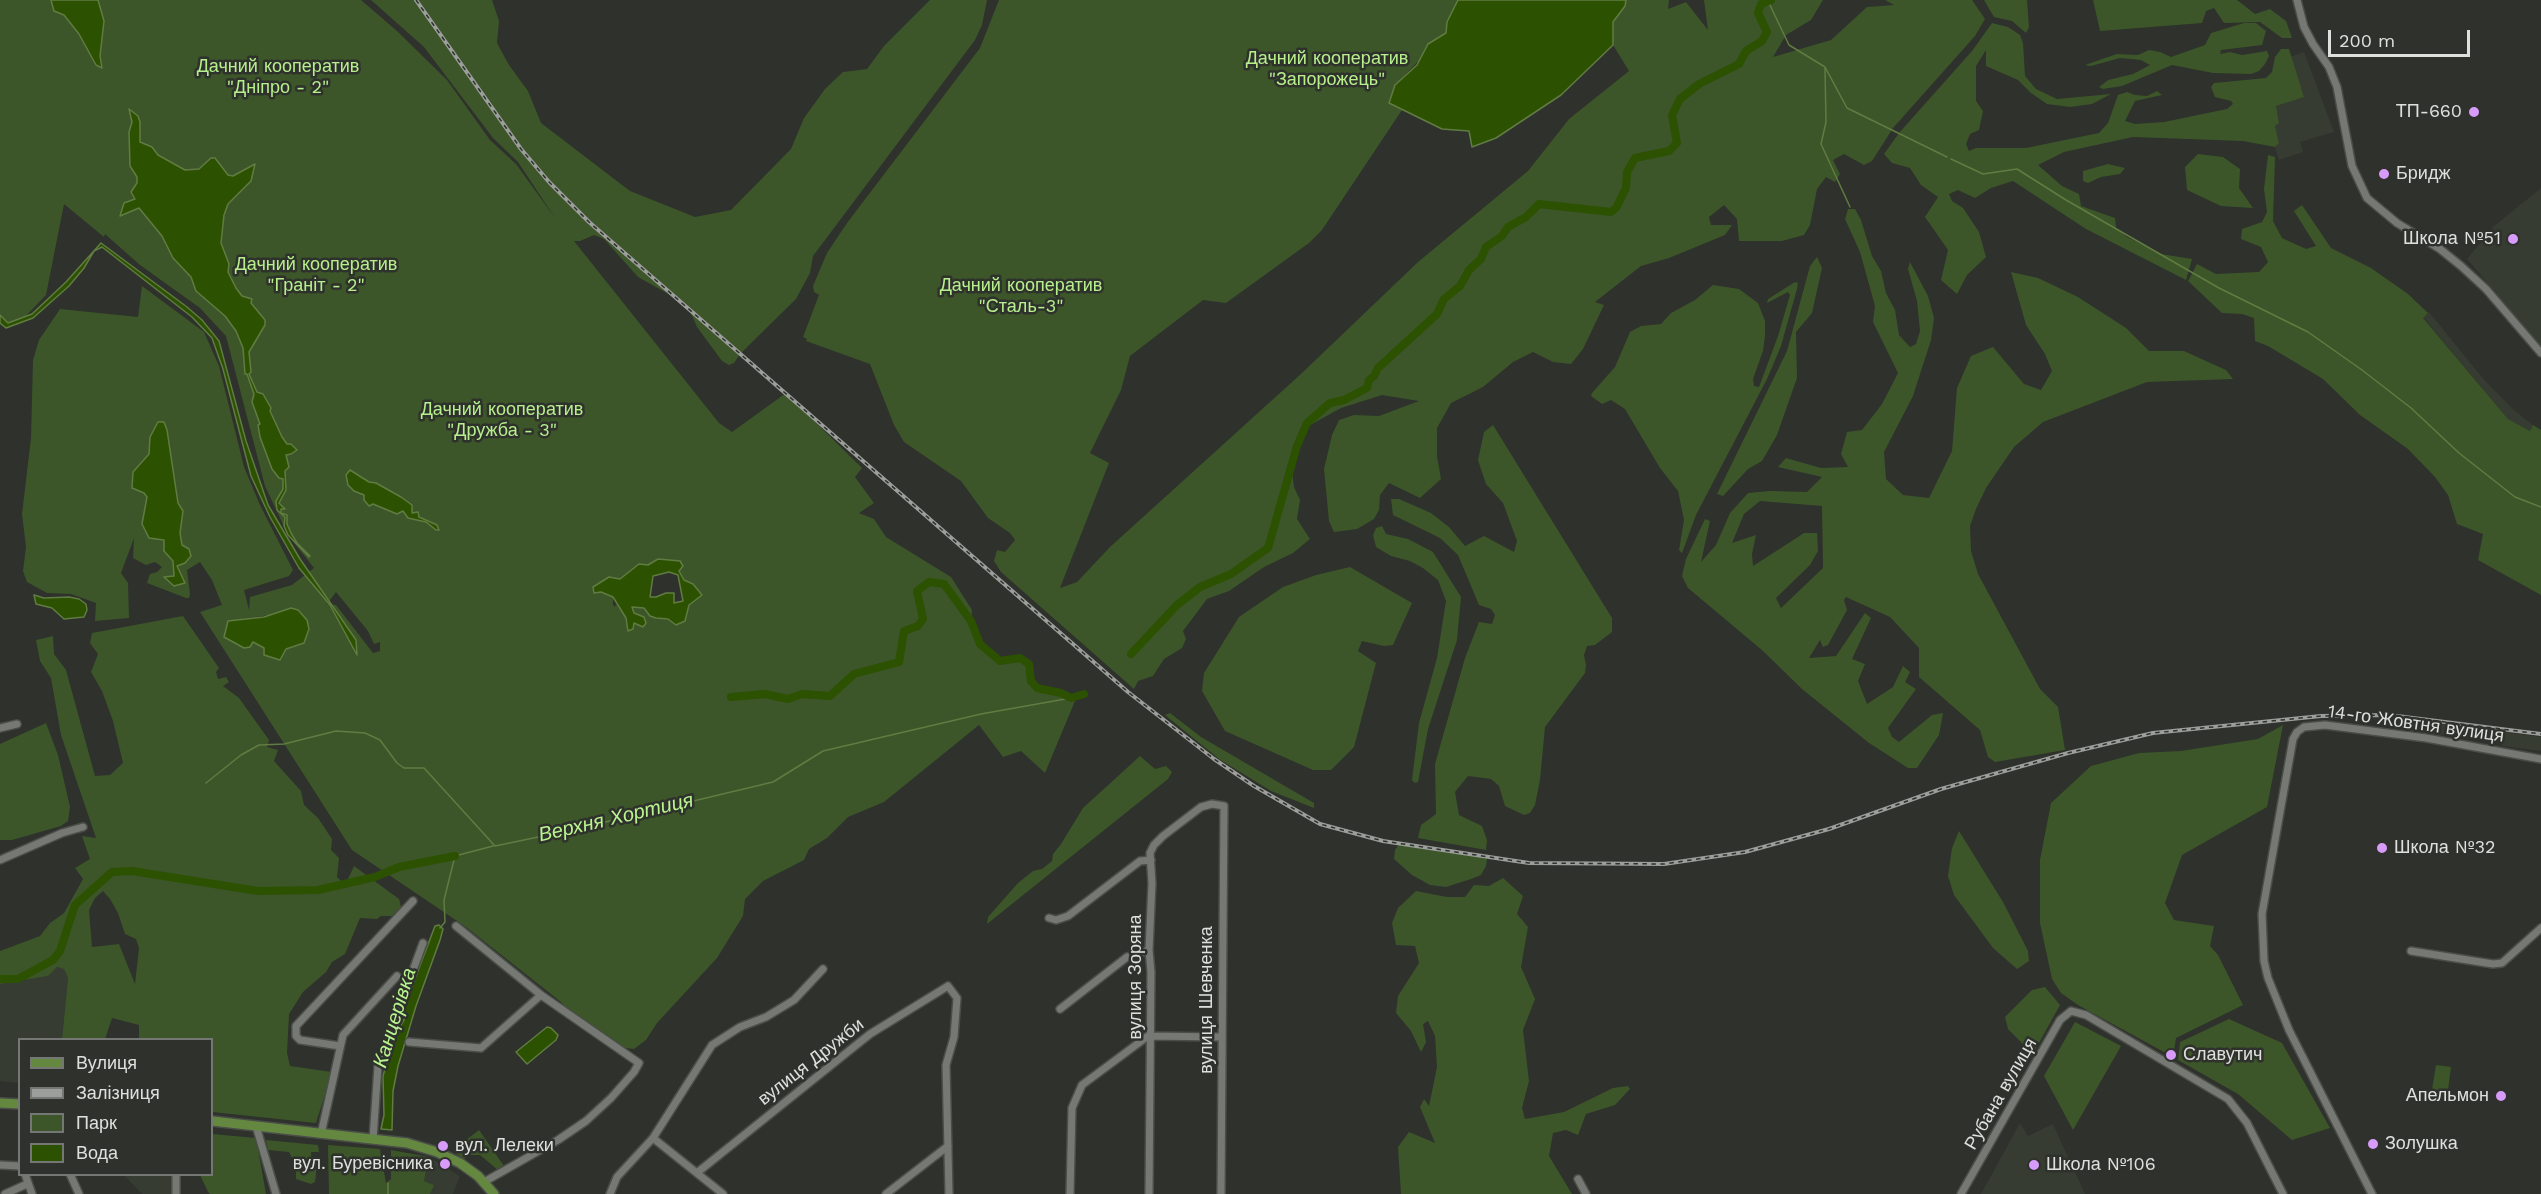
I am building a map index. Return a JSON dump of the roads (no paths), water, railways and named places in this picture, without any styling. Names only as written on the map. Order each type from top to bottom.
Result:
[{"type":"main road","points":[[0,1103],[18,1104]]},
{"type":"main road","points":[[213,1121],[407,1143],[437,1152],[460,1163],[484,1182],[494,1194]]},
{"type":"street","points":[[2297,0],[2304,27],[2329,67],[2337,87],[2352,166],[2367,198],[2377,208],[2440,249],[2470,274],[2486,289],[2541,353]]},
{"type":"street","points":[[0,728],[17,724]]},
{"type":"street","name":"14-го Жовтня вулиця","points":[[2372,1194],[2289,1030],[2268,978],[2264,961],[2262,914],[2293,739],[2301,728],[2325,725],[2426,738],[2541,759]]},
{"type":"street","name":"вулиця Шевченка","points":[[1151,860],[1154,845],[1201,807],[1212,804],[1224,806],[1221,1194]]},
{"type":"street","points":[[0,860],[62,833],[83,827]]},
{"type":"street","points":[[1049,918],[1056,920],[1068,916],[1140,861],[1151,860]]},
{"type":"street","name":"вулиця Зоряна","points":[[1149,1194],[1151,860]]},
{"type":"street","points":[[340,1046],[300,1040],[296,1036],[296,1026],[414,901]]},
{"type":"street","points":[[456,926],[541,995],[639,1063],[611,1098],[586,1121],[558,1140],[484,1182]]},
{"type":"street","points":[[2411,951],[2493,964],[2502,963],[2541,928]]},
{"type":"street","points":[[373,1139],[378,1066],[423,943]]},
{"type":"street","points":[[1060,1009],[1127,957],[1149,950]]},
{"type":"street","points":[[610,1194],[617,1177],[653,1138],[716,1041],[794,1000],[823,969]]},
{"type":"street","points":[[321,1134],[340,1046],[346,1030],[397,976]]},
{"type":"street","name":"вулиця Дружби","points":[[698,1172],[870,1034],[944,987],[950,987],[957,998],[954,1037],[946,1061],[948,1146]]},
{"type":"street","points":[[409,1042],[481,1048],[541,995]]},
{"type":"street","name":"Рубана вулиця","points":[[1961,1194],[2060,1020],[2071,1011],[2095,1021],[2228,1099],[2247,1123],[2283,1194]]},
{"type":"street","points":[[1070,1194],[1072,1108],[1082,1084],[1144,1037],[1151,1035],[1221,1037]]},
{"type":"street","points":[[256,1126],[276,1194]]},
{"type":"street","points":[[653,1138],[723,1194]]},
{"type":"street","points":[[886,1194],[948,1146]]},
{"type":"street","points":[[948,1146],[949,1194]]},
{"type":"street","points":[[0,1165],[18,1166]]},
{"type":"street","points":[[25,1176],[32,1194]]},
{"type":"street","points":[[71,1176],[79,1194]]},
{"type":"street","points":[[176,1176],[176,1194]]},
{"type":"street","points":[[1578,1179],[1586,1194]]},
{"type":"street","points":[[5,1194],[27,1184]]},
{"type":"water","points":[[51,0],[98,0],[104,21],[100,56],[102,68],[96,65],[79,34],[64,15],[54,11]]},
{"type":"water","points":[[1458,0],[1626,0],[1625,6],[1613,22],[1613,45],[1561,95],[1496,138],[1472,147],[1469,131],[1442,129],[1389,103],[1395,85],[1417,65],[1428,44],[1446,33],[1447,22]]},
{"type":"water","points":[[129,109],[138,116],[140,122],[140,142],[152,147],[158,155],[185,170],[199,169],[211,158],[215,158],[228,175],[233,176],[255,164],[251,181],[228,204],[224,215],[221,243],[229,264],[228,272],[236,288],[242,296],[252,299],[251,303],[265,320],[265,325],[249,352],[251,372],[249,374],[257,392],[263,394],[271,408],[270,411],[282,437],[287,444],[291,444],[297,450],[286,455],[289,467],[285,471],[286,490],[279,503],[285,509],[281,509],[281,513],[287,515],[287,524],[291,533],[309,557],[288,535],[284,526],[285,517],[277,510],[276,501],[283,489],[283,479],[279,478],[272,469],[260,437],[258,425],[260,424],[252,402],[254,394],[247,374],[245,374],[243,348],[236,331],[225,316],[196,291],[191,277],[173,258],[162,236],[139,208],[120,216],[124,203],[135,199],[131,192],[137,183],[137,177],[130,166],[129,132],[132,122]]},
{"type":"water","points":[[101,243],[187,307],[202,320],[219,341],[246,441],[268,505],[300,559],[356,640],[357,655],[330,605],[299,568],[270,517],[251,476],[223,369],[212,338],[192,317],[102,247],[94,251],[69,286],[33,318],[6,328],[0,323],[0,315],[8,323],[32,314],[66,282]]},
{"type":"water","points":[[158,422],[164,422],[167,430],[178,503],[183,511],[180,533],[182,545],[189,549],[191,556],[185,563],[177,566],[185,583],[174,586],[164,577],[174,576],[173,561],[164,551],[164,540],[149,538],[142,524],[147,497],[144,493],[132,488],[133,472],[149,454],[150,437]]},
{"type":"water","points":[[350,470],[401,497],[412,505],[412,513],[418,512],[419,517],[437,525],[439,530],[426,522],[408,518],[403,511],[397,514],[373,504],[369,506],[364,500],[364,495],[354,491],[348,485],[346,475]]},
{"type":"water","points":[[658,559],[680,561],[683,566],[679,571],[684,580],[693,584],[702,595],[689,605],[685,621],[676,625],[668,619],[650,616],[644,608],[632,607],[634,613],[644,617],[646,623],[643,627],[634,623],[633,629],[628,631],[626,618],[613,597],[601,592],[594,593],[593,587],[609,577],[620,579],[639,564],[648,565]],"holes":[[[669,572],[678,575],[683,601],[674,603],[674,593],[650,597],[653,576]]]},
{"type":"water","points":[[34,595],[44,598],[79,599],[86,604],[87,610],[84,617],[64,619],[52,608],[36,604]]},
{"type":"water","points":[[291,608],[298,610],[307,620],[309,629],[304,643],[286,649],[280,660],[264,655],[264,648],[253,642],[250,647],[244,648],[224,637],[228,621],[264,617]]},
{"type":"water","points":[[439,925],[443,929],[440,940],[416,1006],[398,1066],[393,1091],[392,1130],[381,1129],[384,1115],[383,1076],[394,1037],[404,1020],[405,1006],[435,926]]},
{"type":"water","points":[[547,1027],[558,1035],[556,1040],[527,1064],[516,1052]]},
{"type":"waterway","name":"Верхня Хортиця","points":[[1131,654],[1177,605],[1200,587],[1231,574],[1268,548],[1297,446],[1307,423],[1330,403],[1344,400],[1367,388],[1369,380],[1378,368],[1437,314],[1444,299],[1460,286],[1469,270],[1481,259],[1486,247],[1502,236],[1508,227],[1526,217],[1539,204],[1611,212],[1616,208],[1626,188],[1627,172],[1635,158],[1669,151],[1677,143],[1672,115],[1680,99],[1699,84],[1739,64],[1746,51],[1762,41],[1767,32],[1758,13],[1761,4],[1771,0]]},
{"type":"waterway","points":[[1768,1],[1789,45],[1825,67],[1847,108],[1947,157]]},
{"type":"waterway","points":[[1825,68],[1826,122],[1821,144],[1850,207]]},
{"type":"waterway","points":[[1951,159],[1983,174],[2017,169],[2066,200],[2219,288],[2308,332],[2411,408],[2459,453],[2515,497],[2541,507]]},
{"type":"waterway","name":"Верхня Хортиця","points":[[731,697],[765,694],[788,699],[802,694],[830,696],[854,674],[899,662],[904,631],[918,626],[923,619],[917,591],[929,582],[944,584],[971,621],[980,644],[1000,661],[1020,658],[1029,664],[1031,681],[1037,688],[1061,693],[1071,698],[1084,694]]},
{"type":"waterway","name":"Верхня Хортиця","points":[[206,783],[241,755],[259,745],[284,744],[336,731],[365,733],[380,740],[397,763],[404,768],[424,768],[495,846],[773,782],[823,751],[981,714],[1071,698]]},
{"type":"waterway","name":"Канцерівка","points":[[440,928],[445,922],[444,900],[455,856],[493,846]]},
{"type":"waterway","name":"Верхня Хортиця","points":[[0,979],[18,979],[53,960],[60,951],[75,905],[112,872],[132,871],[258,891],[318,890],[375,877],[399,867],[455,856]]},
{"type":"waterway","name":"Канцерівка","points":[[388,1183],[388,1194]]},
{"type":"railway","points":[[416,0],[521,149],[549,182],[589,222],[1128,692],[1214,759],[1254,786],[1320,824],[1383,841],[1529,863],[1664,864],[1745,852],[1829,829],[1941,789],[2068,753],[2153,733],[2321,716],[2389,715],[2541,734]]},
{"type":"place","name":"ТП-660","points":[[2474,112]]},
{"type":"place","name":"Бридж","points":[[2384,174]]},
{"type":"place","name":"Школа №51","points":[[2513,239]]},
{"type":"place","name":"Школа №32","points":[[2382,848]]},
{"type":"place","name":"Славутич","points":[[2171,1055]]},
{"type":"place","name":"Апельмон","points":[[2501,1096]]},
{"type":"place","name":"Золушка","points":[[2373,1144]]},
{"type":"place","name":"вул. Лелеки","points":[[443,1146]]},
{"type":"place","name":"вул. Буревісника","points":[[445,1164]]},
{"type":"place","name":"Школа №106","points":[[2034,1165]]},
{"type":"park label","name":"Дачний кооператив \"Запорожець\"","points":[[1327,69]]},
{"type":"park label","name":"Дачний кооператив \"Дніпро - 2\"","points":[[278,77]]},
{"type":"park label","name":"Дачний кооператив \"Граніт - 2\"","points":[[316,275]]},
{"type":"park label","name":"Дачний кооператив \"Сталь-3\"","points":[[1021,296]]},
{"type":"park label","name":"Дачний кооператив \"Дружба - 3\"","points":[[502,420]]}]
